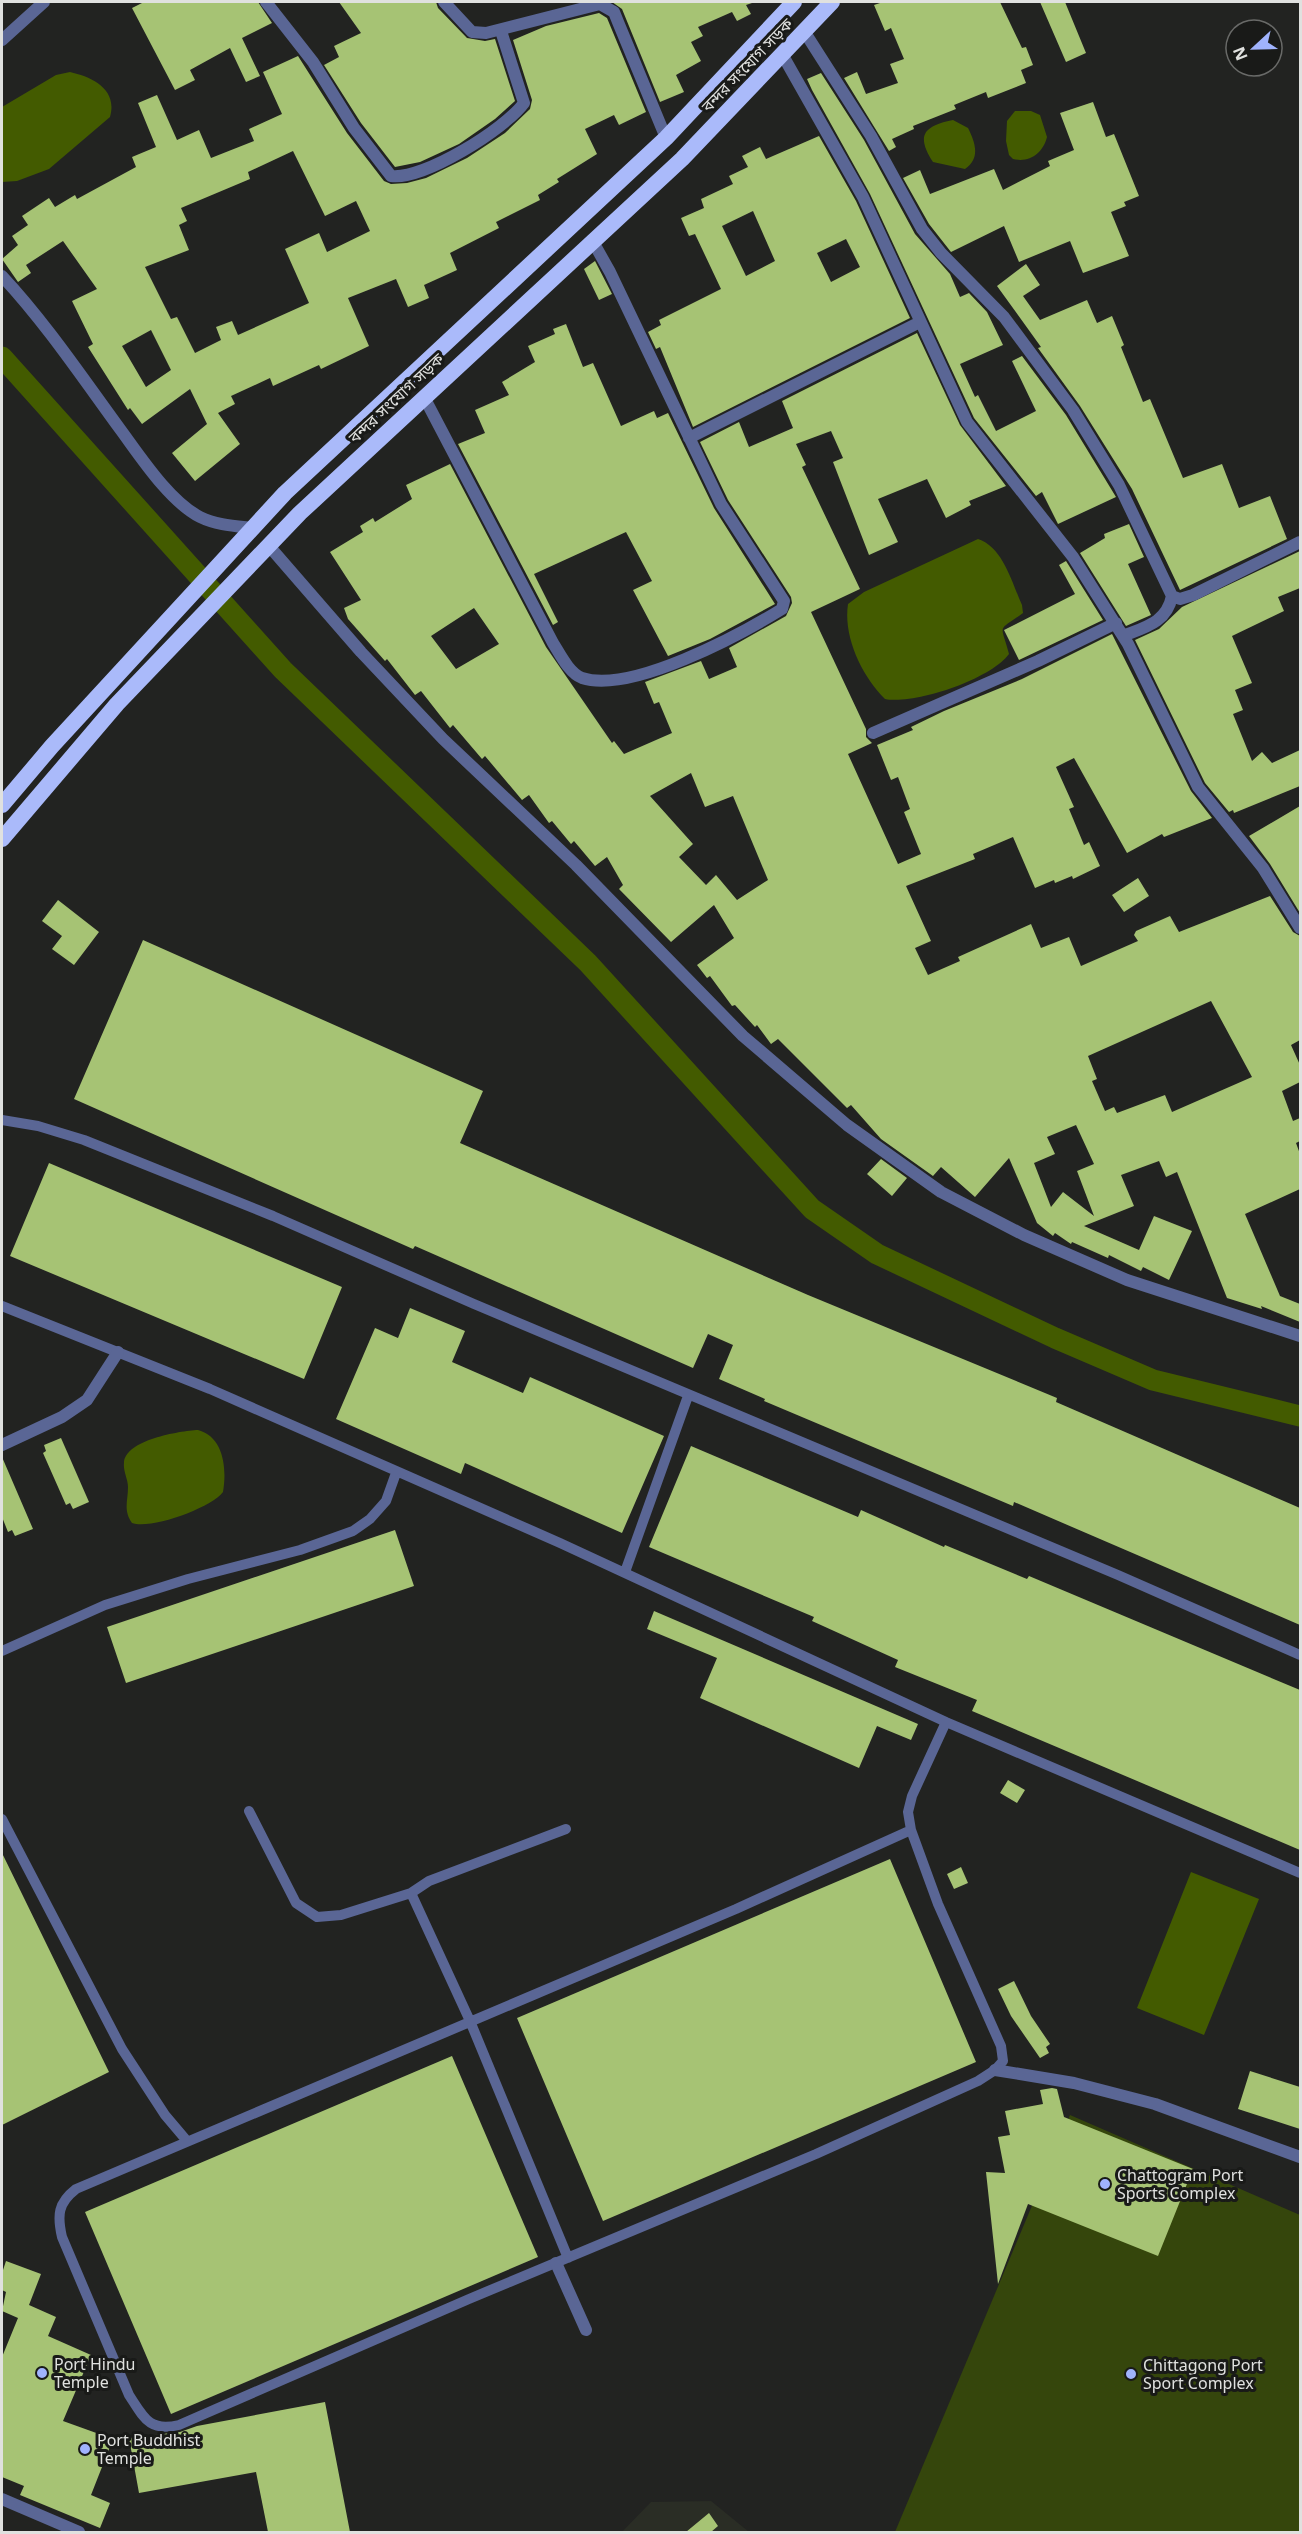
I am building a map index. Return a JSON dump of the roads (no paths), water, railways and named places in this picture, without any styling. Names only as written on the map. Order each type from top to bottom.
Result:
[{"type":"highway","name":"বন্দর সংযোগ সড়ক","points":[[2,805],[285,493],[666,138],[794,2]]},
{"type":"highway","name":"বন্দর সংযোগ সড়ক","points":[[2,839],[117,704],[300,513],[682,159],[832,2]]},
{"type":"highway","points":[[374,410],[392,427]]},
{"type":"street","points":[[2,40],[44,2]]},
{"type":"street","points":[[266,2],[313,62],[372,154],[391,176],[411,174],[452,155],[501,126],[518,112],[524,103],[522,90],[501,31]]},
{"type":"street","points":[[444,2],[472,32],[501,31],[576,9],[600,4],[607,6],[618,21],[666,138]]},
{"type":"street","points":[[804,31],[883,156],[922,229],[941,253],[1010,325],[1073,410],[1119,485],[1172,596],[1169,609],[1158,620],[1123,636]]},
{"type":"street","points":[[782,54],[851,172],[967,422],[1053,529],[1116,624],[1198,787],[1263,868],[1300,928]]},
{"type":"street","points":[[423,397],[553,643],[569,667],[579,677],[598,681],[644,674],[672,664],[782,609],[784,601],[733,526],[610,272],[592,240]]},
{"type":"street","points":[[2,276],[142,458],[181,502],[199,517],[218,524],[254,528]]},
{"type":"street","points":[[689,438],[920,322]]},
{"type":"street","points":[[1172,596],[1180,599],[1193,595],[1300,542]]},
{"type":"street","points":[[269,546],[360,652],[443,739],[576,865],[742,1036],[847,1125],[941,1192],[1024,1235],[1128,1280],[1300,1336]]},
{"type":"street","points":[[873,734],[1038,662],[1116,624]]},
{"type":"street","points":[[2,1446],[62,1417],[87,1400],[118,1352]]},
{"type":"street","points":[[995,2070],[1074,2083],[1155,2104],[1300,2157]]},
{"type":"street","points":[[556,2263],[586,2330]]},
{"type":"street","points":[[2,2499],[54,2528],[79,2532]]},
{"type":"lane","points":[[2,1120],[38,1126],[84,1140],[273,1216],[688,1396],[1118,1575],[1300,1655]]},
{"type":"lane","points":[[2,1306],[210,1389],[396,1473],[625,1572],[946,1722],[1300,1873]]},
{"type":"lane","points":[[625,1572],[688,1396]]},
{"type":"lane","points":[[2,1651],[105,1605],[188,1579],[300,1550],[353,1531],[370,1520],[386,1501],[396,1473]]},
{"type":"lane","points":[[911,1830],[736,1909],[76,2189],[63,2199],[58,2217],[62,2237],[129,2395],[142,2415],[154,2427],[166,2428],[180,2425],[816,2154],[936,2101],[995,2070],[1002,2061],[1001,2046],[934,1894],[911,1830],[908,1812],[912,1796],[946,1722]]},
{"type":"lane","points":[[249,1811],[296,1903],[317,1917],[340,1915],[411,1893],[429,1881],[566,1829]]},
{"type":"lane","points":[[2,1819],[122,2049],[165,2115],[187,2141]]},
{"type":"lane","points":[[411,1893],[470,2021],[568,2258]]},
{"type":"waterway","points":[[2,357],[283,670],[588,963],[812,1209],[877,1254],[1055,1338],[1153,1380],[1300,1416]]},
{"type":"place","name":"Chattogram Port Sports Complex","points":[[1105,2184]]},
{"type":"place","name":"Port Hindu Temple","points":[[42,2373]]},
{"type":"place","name":"Chittagong Port Sport Complex","points":[[1131,2374]]},
{"type":"place","name":"Port Buddhist Temple","points":[[85,2449]]}]
